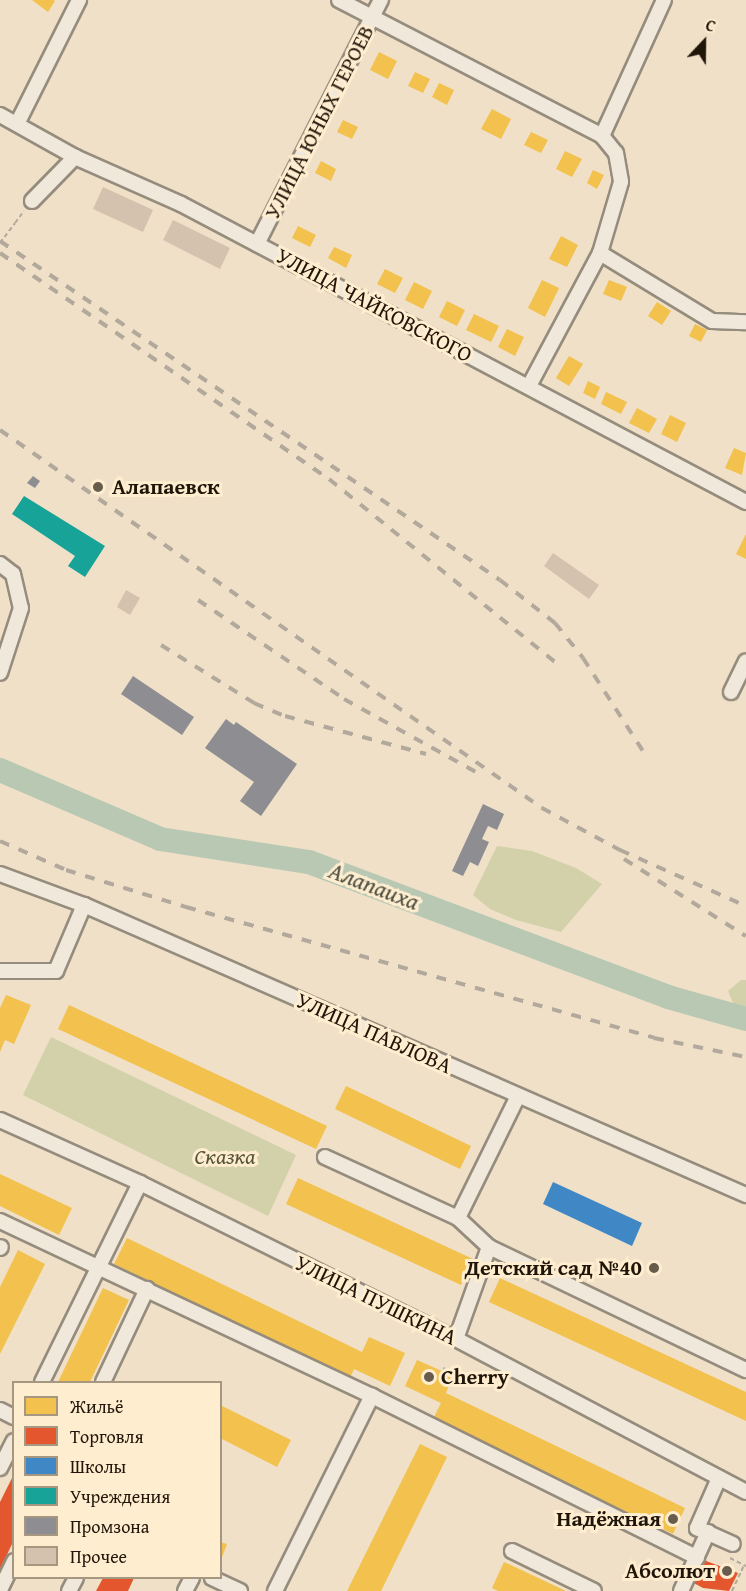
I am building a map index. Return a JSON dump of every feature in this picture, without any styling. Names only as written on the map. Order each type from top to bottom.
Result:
[{"type":"street","points":[[17,124],[80,0]]},
{"type":"street","points":[[339,0],[602,136],[616,153],[621,182],[600,253],[529,386]]},
{"type":"street","name":"УЛИЦА ЮНЫХ ГЕРОЕВ","points":[[257,244],[381,0]]},
{"type":"street","points":[[602,136],[664,0]]},
{"type":"street","name":"УЛИЦА ЧАЙКОВСКОГО","points":[[0,115],[75,157],[257,244],[746,502]]},
{"type":"street","points":[[32,201],[75,157]]},
{"type":"street","points":[[600,253],[712,321],[746,322]]},
{"type":"street","points":[[0,564],[13,574],[21,608],[0,673]]},
{"type":"street","points":[[731,692],[746,661]]},
{"type":"street","name":"УЛИЦА ПАВЛОВА","points":[[0,874],[84,905],[746,1195]]},
{"type":"street","points":[[0,971],[56,971],[84,905]]},
{"type":"street","points":[[458,1218],[518,1096]]},
{"type":"street","name":"УЛИЦА ПУШКИНА","points":[[0,1120],[140,1183],[456,1339],[746,1492]]},
{"type":"street","points":[[325,1157],[458,1218],[489,1246],[746,1370]]},
{"type":"street","points":[[43,1381],[140,1183]]},
{"type":"street","points":[[0,1221],[372,1396],[697,1557]]},
{"type":"street","points":[[456,1339],[489,1246]]},
{"type":"street","points":[[105,1381],[147,1289]]},
{"type":"street","points":[[275,1591],[372,1396]]},
{"type":"street","points":[[0,1468],[12,1445]]},
{"type":"street","points":[[719,1478],[697,1528],[733,1544]]},
{"type":"street","points":[[681,1591],[708,1532]]},
{"type":"street","points":[[512,1551],[594,1591]]},
{"type":"street","points":[[0,1590],[12,1565]]},
{"type":"street","points":[[214,1579],[240,1591]]},
{"type":"path","points":[[0,243],[15,223]]},
{"type":"path","points":[[443,1371],[444,1367]]},
{"type":"path","points":[[732,1591],[745,1565]]},
{"type":"green space","points":[[497,846],[532,851],[576,868],[602,884],[561,932],[516,920],[490,909],[473,895]]},
{"type":"green space","points":[[741,980],[746,980],[746,1008],[734,1005],[728,991]]},
{"type":"green space","name":"Сказка","points":[[51,1037],[296,1155],[268,1216],[23,1095]]},
{"type":"building: Жильё","points":[[32,0],[53,0],[55,1],[48,12]]},
{"type":"building: Жильё","points":[[379,52],[397,61],[388,79],[370,70]]},
{"type":"building: Жильё","points":[[415,72],[430,79],[423,93],[408,86]]},
{"type":"building: Жильё","points":[[439,83],[454,90],[447,105],[432,97]]},
{"type":"building: Жильё","points":[[492,109],[511,119],[501,139],[481,129]]},
{"type":"building: Жильё","points":[[343,120],[358,127],[352,139],[337,132]]},
{"type":"building: Жильё","points":[[531,132],[548,140],[541,153],[524,145]]},
{"type":"building: Жильё","points":[[565,151],[582,159],[572,177],[556,169]]},
{"type":"building: Жильё","points":[[321,161],[336,169],[331,181],[315,173]]},
{"type":"building: Жильё","points":[[593,170],[604,175],[597,189],[587,183]]},
{"type":"building: Жильё","points":[[298,226],[316,235],[310,247],[292,238]]},
{"type":"building: Жильё","points":[[561,236],[578,245],[567,267],[549,259]]},
{"type":"building: Жильё","points":[[334,247],[352,255],[346,268],[328,258]]},
{"type":"building: Жильё","points":[[385,269],[403,278],[395,293],[377,284]]},
{"type":"building: Жильё","points":[[542,280],[559,288],[545,317],[528,308]]},
{"type":"building: Жильё","points":[[609,280],[627,287],[621,301],[603,294]]},
{"type":"building: Жильё","points":[[414,282],[432,291],[423,309],[405,300]]},
{"type":"building: Жильё","points":[[447,301],[465,310],[457,326],[439,317]]},
{"type":"building: Жильё","points":[[657,302],[671,311],[662,325],[648,316]]},
{"type":"building: Жильё","points":[[474,314],[499,326],[491,342],[466,330]]},
{"type":"building: Жильё","points":[[695,324],[707,330],[701,342],[689,336]]},
{"type":"building: Жильё","points":[[507,329],[524,337],[515,356],[498,347]]},
{"type":"building: Жильё","points":[[569,356],[583,364],[569,386],[556,378]]},
{"type":"building: Жильё","points":[[588,381],[600,387],[595,399],[583,393]]},
{"type":"building: Жильё","points":[[606,392],[627,402],[621,414],[601,404]]},
{"type":"building: Жильё","points":[[637,408],[657,419],[649,433],[629,423]]},
{"type":"building: Жильё","points":[[670,415],[686,423],[677,442],[661,434]]},
{"type":"building: Жильё","points":[[734,448],[746,453],[742,475],[725,468]]},
{"type":"building: Жильё","points":[[746,534],[746,559],[736,554]]},
{"type":"building: Жильё","points":[[6,995],[31,1005],[14,1044],[5,1040],[0,1052],[0,1008]]},
{"type":"building: Жильё","points":[[69,1005],[327,1126],[316,1149],[58,1029]]},
{"type":"building: Жильё","points":[[346,1086],[471,1146],[460,1169],[335,1109]]},
{"type":"building: Жильё","points":[[0,1174],[72,1208],[59,1235],[0,1206]]},
{"type":"building: Жильё","points":[[298,1178],[473,1259],[461,1285],[286,1204]]},
{"type":"building: Жильё","points":[[127,1238],[362,1352],[369,1337],[405,1353],[390,1386],[354,1369],[350,1378],[114,1264]]},
{"type":"building: Жильё","points":[[18,1250],[45,1264],[0,1354],[0,1287]]},
{"type":"building: Жильё","points":[[500,1278],[746,1392],[746,1421],[489,1302]]},
{"type":"building: Жильё","points":[[103,1288],[129,1300],[90,1381],[58,1381]]},
{"type":"building: Жильё","points":[[417,1360],[453,1376],[446,1393],[685,1508],[673,1534],[433,1419],[441,1403],[405,1386]]},
{"type":"building: Жильё","points":[[222,1406],[291,1440],[277,1467],[222,1439]]},
{"type":"building: Жильё","points":[[420,1444],[447,1457],[381,1591],[347,1591]]},
{"type":"building: Жильё","points":[[222,1543],[227,1544],[222,1557]]},
{"type":"building: Жильё","points":[[504,1562],[566,1591],[498,1591],[492,1588]]},
{"type":"building: Торговля","points":[[12,1478],[12,1544],[0,1569],[0,1502]]},
{"type":"building: Торговля","points":[[701,1559],[738,1573],[729,1591],[703,1588],[690,1581]]},
{"type":"building: Торговля","points":[[102,1579],[134,1579],[128,1591],[96,1591]]},
{"type":"building: Школы","points":[[553,1182],[642,1223],[632,1246],[543,1204]]},
{"type":"building: Учреждения","name":"Алапаевск","points":[[24,496],[105,546],[85,577],[68,566],[75,556],[12,514]]},
{"type":"building: Промзона","points":[[33,476],[40,481],[35,488],[27,483]]},
{"type":"building: Промзона","points":[[133,676],[194,717],[182,735],[121,694]]},
{"type":"building: Промзона","points":[[226,719],[234,725],[236,722],[297,764],[261,816],[240,801],[254,782],[205,748]]},
{"type":"building: Промзона","points":[[483,804],[504,814],[497,830],[488,826],[482,839],[489,842],[478,866],[470,862],[463,876],[452,871]]},
{"type":"building: Прочее","points":[[103,187],[153,210],[143,232],[93,209]]},
{"type":"building: Прочее","points":[[173,220],[230,248],[220,269],[163,240]]},
{"type":"building: Прочее","points":[[553,553],[599,585],[589,599],[544,566]]},
{"type":"building: Прочее","points":[[126,590],[140,598],[130,615],[117,607]]},
{"type":"waterway","name":"Алапаиха","points":[[0,770],[160,839],[309,862],[668,997],[746,1019]]},
{"type":"railway","points":[[0,241],[500,580],[555,623],[583,658],[648,759]]},
{"type":"railway","points":[[0,253],[329,479],[560,666]]},
{"type":"railway","points":[[0,430],[542,808],[620,850],[746,906]]},
{"type":"railway","points":[[198,600],[344,699],[481,775]]},
{"type":"railway","points":[[161,645],[254,703],[285,716],[426,754]]},
{"type":"railway","points":[[0,841],[66,870],[186,907],[654,1038],[746,1057]]},
{"type":"railway","points":[[624,859],[746,936]]},
{"type":"place","name":"Алапаевск","points":[[98,487]]},
{"type":"place","name":"Детский сад №40","points":[[654,1268]]},
{"type":"place","name":"Cherry","points":[[429,1377]]},
{"type":"place","name":"Надёжная","points":[[673,1519]]},
{"type":"place","name":"Абсолют","points":[[727,1571]]}]
